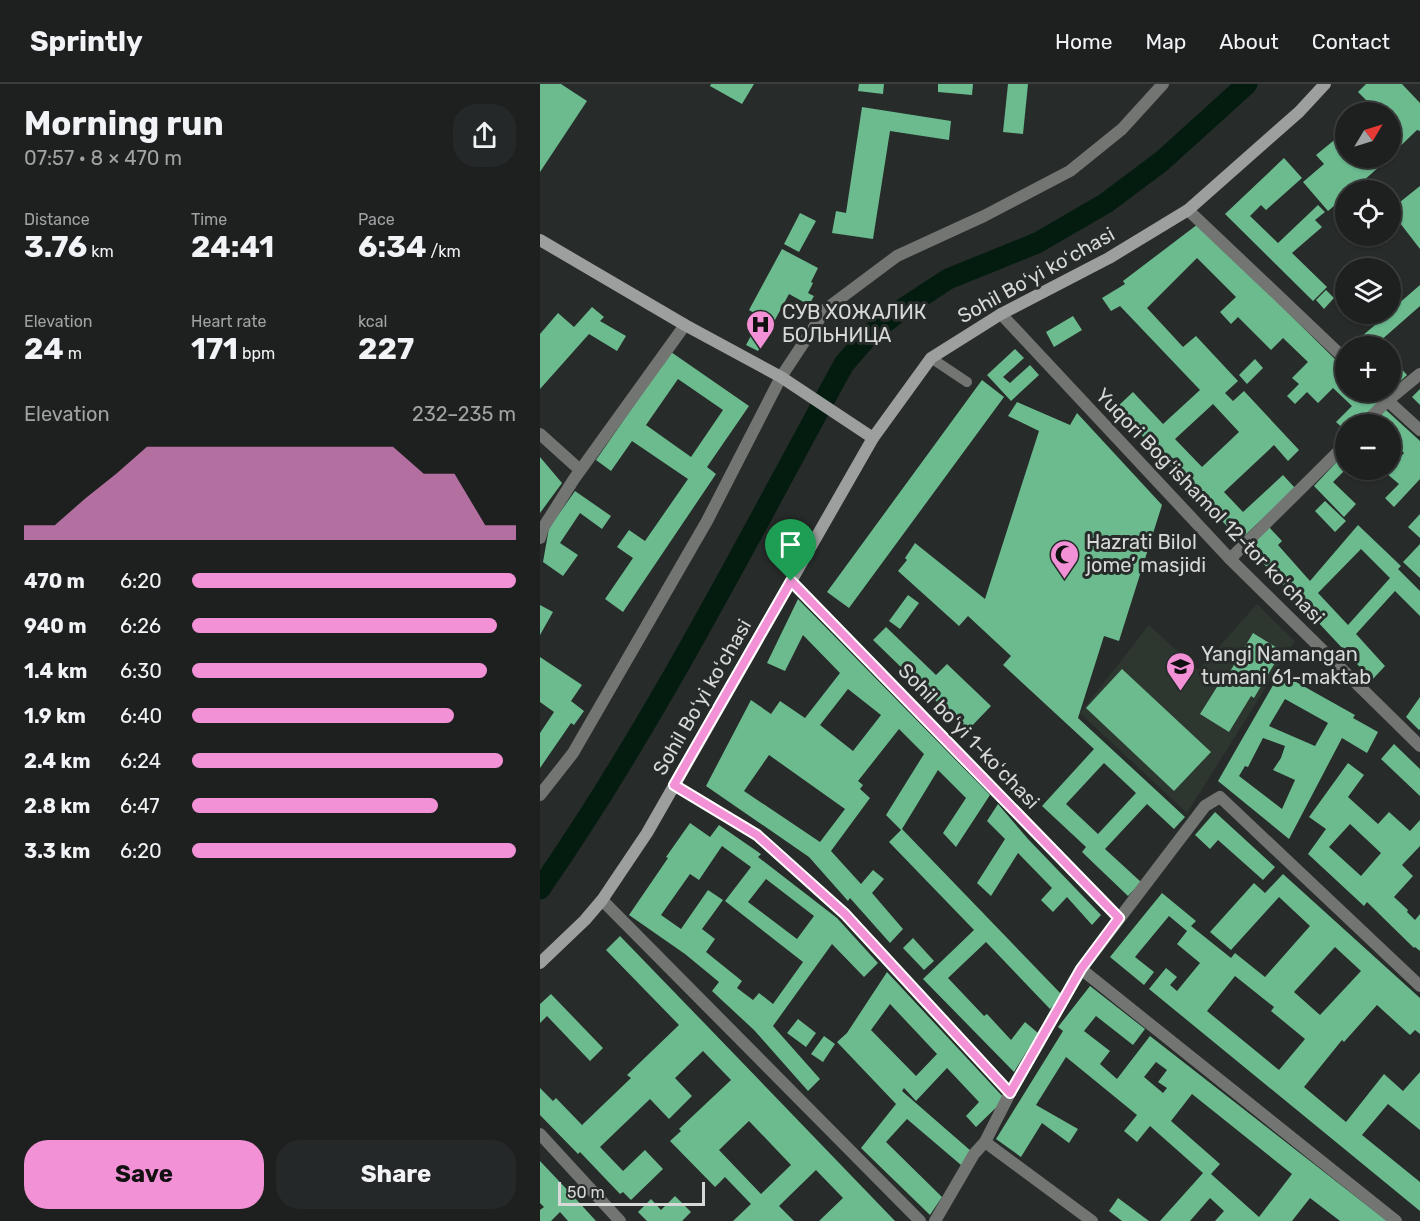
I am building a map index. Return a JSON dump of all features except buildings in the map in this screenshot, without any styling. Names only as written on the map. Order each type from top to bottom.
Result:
[{"type":"main road","name":"Sohil Boʻyi koʻchasi","points":[[540,963],[585,920],[602,900],[647,833],[873,438],[931,358],[1001,314],[1109,258],[1188,210],[1299,112],[1325,84]]},
{"type":"main road","points":[[540,240],[685,325],[781,377],[873,438]]},
{"type":"street","points":[[540,795],[573,753],[591,723],[707,521],[781,377],[826,309],[897,256],[984,216],[1070,171],[1122,129],[1163,84]]},
{"type":"street","points":[[1188,210],[1335,350]]},
{"type":"street","name":"Yuqori Bogʻishamol 12-tor koʻchasi","points":[[1001,314],[1230,560],[1420,746]]},
{"type":"street","points":[[540,538],[543,528],[580,470],[685,325]]},
{"type":"street","points":[[1401,390],[1420,374]]},
{"type":"street","points":[[1374,414],[1387,402]]},
{"type":"street","points":[[1389,402],[1420,430]]},
{"type":"street","points":[[540,434],[580,470]]},
{"type":"street","points":[[1230,560],[1335,455]]},
{"type":"street","name":"Sohil boʻyi 1-koʻchasi","points":[[791,581],[1119,918]]},
{"type":"street","points":[[674,785],[757,835],[845,914],[1010,1093]]},
{"type":"street","points":[[935,1221],[974,1154],[986,1142],[1010,1093],[1081,969],[1205,806],[1220,797],[1420,986]]},
{"type":"street","points":[[602,900],[920,1221]]},
{"type":"street","points":[[1081,969],[1396,1221]]},
{"type":"street","points":[[540,1134],[620,1221]]},
{"type":"street","points":[[986,1142],[1092,1221]]},
{"type":"lane","points":[[931,358],[967,382]]},
{"type":"shaded area","name":"Yangi Namangan tumani 61-maktab","points":[[1257,604],[1295,641],[1187,813],[1080,713],[1149,625],[1198,670]]},
{"type":"waterway","points":[[540,889],[582,826],[661,697],[844,364],[870,334],[948,279],[1037,243],[1106,203],[1162,161],[1247,84]]},
{"type":"place","name":"СУВ ХОЖАЛИК БОЛЬНИЦА","points":[[761,350]]},
{"type":"place","name":"Hazrati Bilol jome’ masjidi","points":[[1065,580]]},
{"type":"place","name":"Yangi Namangan tumani 61-maktab","points":[[1180,692]]},
{"type":"route","points":[[791,581],[1119,918],[1081,969],[1010,1093],[845,914],[757,835],[674,785],[791,581]]}]
